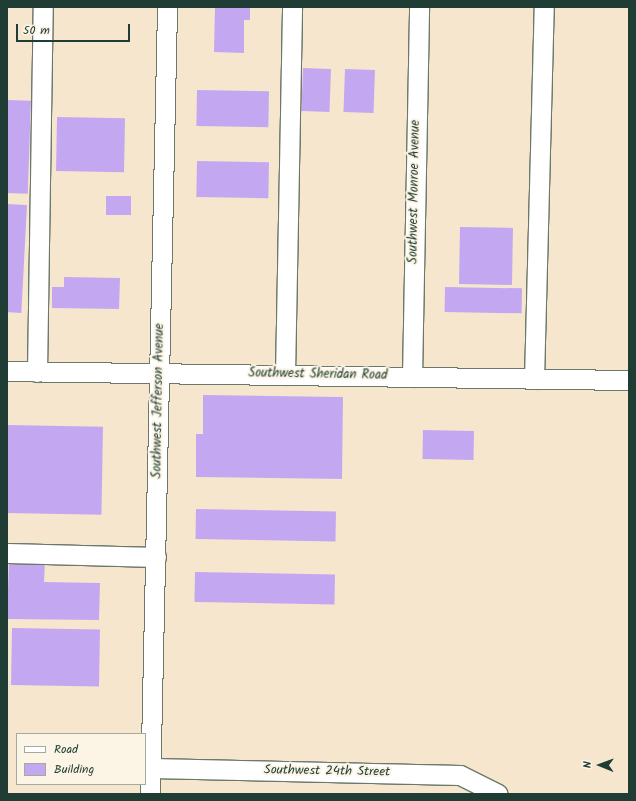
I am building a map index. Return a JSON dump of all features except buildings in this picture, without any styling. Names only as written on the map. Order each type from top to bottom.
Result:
[{"type":"street","points":[[37,372],[43,7]]},
{"type":"street","name":"Southwest Jefferson Avenue","points":[[150,794],[152,768],[167,7]]},
{"type":"street","points":[[285,375],[292,7]]},
{"type":"street","name":"Southwest Monroe Avenue","points":[[412,377],[419,7]]},
{"type":"street","points":[[534,379],[544,7]]},
{"type":"street","name":"Southwest Sheridan Road","points":[[7,371],[629,380]]},
{"type":"street","points":[[7,553],[156,557]]},
{"type":"street","name":"Southwest 24th Street","points":[[152,768],[460,775],[498,794]]}]
